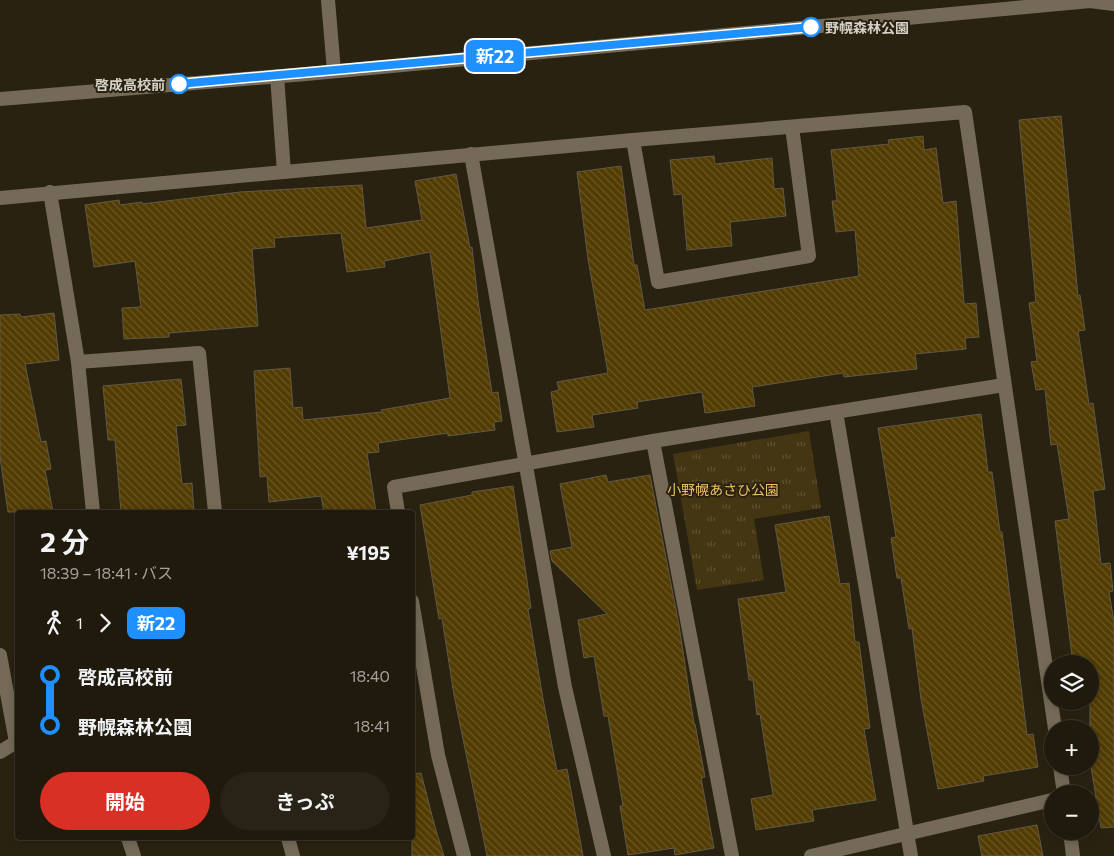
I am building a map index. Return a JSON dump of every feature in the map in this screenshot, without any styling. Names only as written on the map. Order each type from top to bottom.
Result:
[{"type":"street","points":[[328,0],[334,71]]},
{"type":"street","points":[[0,99],[334,71],[1090,1],[1114,4]]},
{"type":"street","points":[[277,76],[284,172]]},
{"type":"street","points":[[0,198],[471,154],[965,112],[1053,720]]},
{"type":"street","points":[[633,140],[658,282],[809,256],[792,127]]},
{"type":"street","points":[[471,154],[565,687],[604,856]]},
{"type":"street","points":[[50,192],[78,362],[93,510]]},
{"type":"street","points":[[78,362],[199,353],[214,510]]},
{"type":"street","points":[[398,510],[394,486],[525,465],[653,441],[1004,385]]},
{"type":"street","points":[[836,412],[908,832],[910,856]]},
{"type":"street","points":[[653,441],[732,856]]},
{"type":"street","points":[[415,619],[438,755],[464,856]]},
{"type":"street","points":[[0,655],[15,731]]},
{"type":"street","points":[[0,752],[15,742]]},
{"type":"street","points":[[811,856],[1044,802]]},
{"type":"street","points":[[129,840],[134,856]]},
{"type":"street","points":[[289,840],[293,856]]},
{"type":"street","points":[[1071,840],[1073,856]]},
{"type":"green space","name":"小野幌あさひ公園","points":[[809,431],[821,508],[754,519],[764,580],[697,590],[673,454]]},
{"type":"building","points":[[1061,116],[1078,296],[1080,295],[1085,330],[1078,331],[1089,404],[1093,403],[1105,489],[1093,491],[1101,564],[1110,563],[1113,591],[1109,592],[1114,622],[1114,827],[1101,828],[1099,785],[1094,785],[1092,775],[1099,775],[1099,720],[1090,720],[1090,710],[1099,710],[1099,655],[1072,655],[1055,521],[1069,519],[1057,444],[1051,445],[1045,389],[1036,390],[1031,362],[1037,361],[1029,303],[1036,302],[1019,120]]},
{"type":"building","points":[[923,136],[924,150],[936,148],[943,203],[956,201],[964,304],[976,303],[979,337],[965,338],[966,349],[915,354],[917,369],[844,377],[843,373],[752,387],[755,406],[705,413],[702,392],[637,402],[638,408],[592,415],[594,427],[557,432],[551,392],[559,390],[557,382],[608,373],[588,259],[577,172],[621,166],[634,265],[637,265],[645,310],[859,276],[855,230],[836,232],[832,201],[837,201],[831,150],[889,144],[888,140]]},
{"type":"building","points":[[714,156],[715,164],[772,158],[774,189],[783,188],[786,216],[730,222],[732,246],[687,250],[682,194],[674,195],[670,160]]},
{"type":"building","points":[[456,174],[470,248],[472,247],[492,393],[498,392],[502,421],[494,422],[495,430],[448,436],[448,433],[378,443],[379,452],[367,453],[376,510],[324,510],[321,496],[269,502],[267,476],[260,477],[254,371],[290,368],[293,408],[302,407],[303,420],[382,412],[381,410],[450,398],[430,252],[384,261],[385,267],[347,272],[341,233],[274,238],[275,247],[252,249],[258,326],[169,333],[169,337],[124,339],[122,308],[141,307],[135,261],[94,267],[85,205],[119,200],[120,205],[142,202],[142,204],[240,192],[362,185],[366,228],[422,220],[415,181]]},
{"type":"building","points":[[54,313],[59,360],[25,364],[41,442],[46,441],[51,469],[45,470],[53,510],[15,510],[15,512],[8,512],[0,457],[0,315],[20,314],[21,317]]},
{"type":"building","points":[[181,379],[186,425],[176,426],[182,484],[192,483],[194,510],[121,510],[115,440],[108,440],[103,386]]},
{"type":"building","points":[[981,414],[988,472],[992,472],[1000,532],[1002,532],[1027,735],[1033,734],[1038,767],[983,776],[984,781],[938,789],[921,699],[912,628],[909,629],[901,578],[897,578],[891,538],[896,537],[878,428]]},
{"type":"building","points":[[606,475],[608,482],[650,475],[679,625],[694,724],[705,777],[701,778],[714,848],[675,855],[674,848],[628,855],[620,806],[623,806],[608,716],[604,716],[594,656],[584,658],[578,620],[607,614],[552,561],[550,551],[572,547],[560,484]]},
{"type":"building","points":[[513,486],[531,608],[528,609],[543,699],[557,771],[567,769],[583,856],[487,856],[454,695],[442,618],[439,619],[420,505],[472,495],[472,492]]},
{"type":"building","points":[[829,516],[840,584],[849,583],[855,642],[859,642],[870,728],[864,729],[876,800],[812,810],[814,821],[756,830],[751,799],[773,795],[760,714],[757,715],[753,680],[749,680],[738,599],[786,592],[775,525]]},
{"type":"building","points":[[421,773],[444,856],[412,856],[412,840],[415,840],[415,774]]},
{"type":"building","points":[[1037,825],[1043,856],[982,856],[978,836]]},
{"type":"bus line","name":"新22","points":[[179,84],[811,27]]},
{"type":"place","name":"野幌森林公園","points":[[811,27]]},
{"type":"place","name":"啓成高校前","points":[[179,84]]}]
